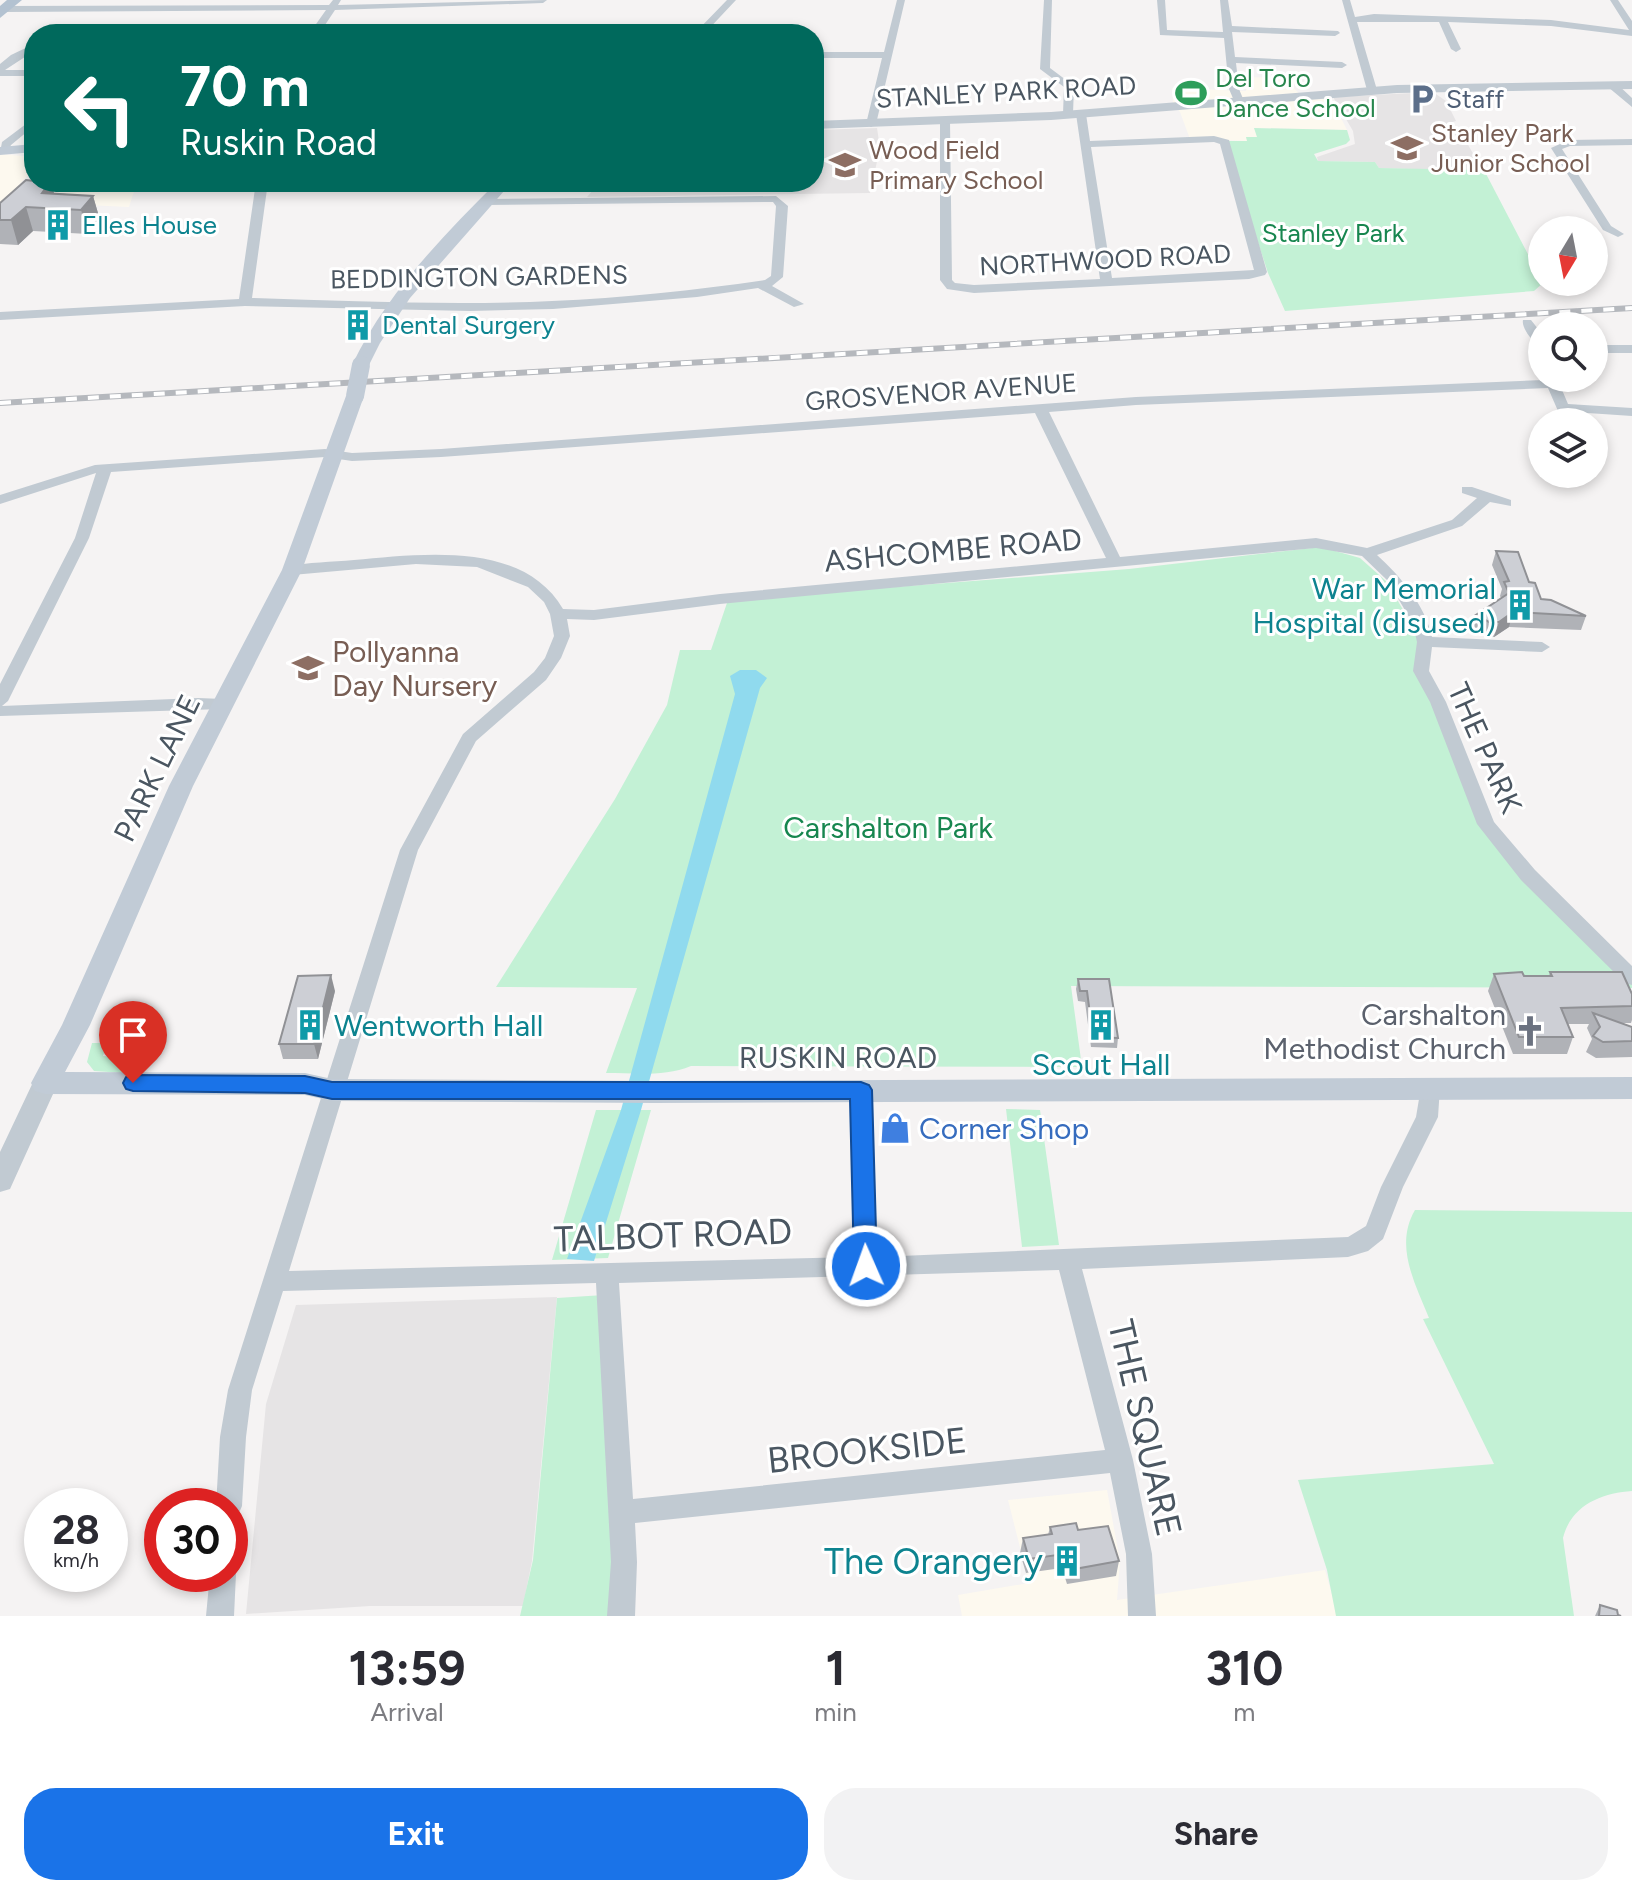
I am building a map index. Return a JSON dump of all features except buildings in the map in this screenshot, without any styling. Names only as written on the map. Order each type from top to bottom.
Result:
[{"type":"main road","points":[[2,151],[24,149]]},
{"type":"main road","name":"PARK LANE","points":[[45,1083],[76,1025],[181,786],[292,570],[370,344],[396,306],[495,192]]},
{"type":"main road","name":"RUSKIN ROAD","points":[[45,1083],[305,1084],[332,1090],[1632,1088]]},
{"type":"street","points":[[7,8],[543,0]]},
{"type":"street","points":[[709,24],[732,0]]},
{"type":"street","points":[[871,124],[901,0]]},
{"type":"street","points":[[1048,0],[1045,69],[1069,86],[1086,144],[1107,282]]},
{"type":"street","points":[[1161,0],[1163,33],[1335,33]]},
{"type":"street","points":[[1224,0],[1234,89],[1239,101]]},
{"type":"street","points":[[1614,0],[1632,32]]},
{"type":"street","points":[[321,24],[335,4]]},
{"type":"street","points":[[1348,10],[1370,17],[1574,26],[1632,32]]},
{"type":"street","points":[[1348,10],[1372,90]]},
{"type":"street","points":[[1442,19],[1456,49]]},
{"type":"street","points":[[0,71],[24,52]]},
{"type":"street","points":[[824,55],[887,55]]},
{"type":"street","points":[[1231,60],[1342,65]]},
{"type":"street","points":[[0,71],[24,72]]},
{"type":"street","points":[[1612,85],[1632,104]]},
{"type":"street","name":"STANLEY PARK ROAD","points":[[824,125],[1075,114],[1372,90],[1632,85]]},
{"type":"street","name":"NORTHWOOD ROAD","points":[[945,121],[946,280],[951,286],[966,289],[1261,272],[1225,142],[1208,139],[1086,144]]},
{"type":"street","points":[[2,151],[24,129]]},
{"type":"street","points":[[1618,234],[1607,228],[1556,148],[1569,143],[1632,142]]},
{"type":"street","points":[[245,302],[261,192]]},
{"type":"street","points":[[485,202],[776,199],[782,206],[777,277],[773,282],[761,285]]},
{"type":"street","points":[[1608,235],[1632,236]]},
{"type":"street","points":[[761,285],[798,304]]},
{"type":"street","name":"BEDDINGTON GARDENS","points":[[0,316],[245,302],[396,306],[582,303],[761,285]]},
{"type":"street","points":[[1608,349],[1632,349]]},
{"type":"street","name":"GROSVENOR AVENUE","points":[[0,500],[62,478],[105,468],[265,456],[441,453],[1136,401],[1528,382]]},
{"type":"street","points":[[1556,392],[1563,408],[1632,412]]},
{"type":"street","points":[[1040,408],[1115,562]]},
{"type":"street","points":[[0,701],[82,538],[105,468]]},
{"type":"street","points":[[1467,490],[1506,503]]},
{"type":"street","points":[[1367,553],[1457,523],[1487,497]]},
{"type":"street","name":"ASHCOMBE ROAD","points":[[558,614],[594,615],[720,599],[1316,543],[1367,553]]},
{"type":"street","name":"THE PARK","points":[[1367,553],[1394,578],[1414,608],[1425,642],[1421,671],[1438,702],[1486,824],[1528,875],[1632,978]]},
{"type":"street","points":[[230,1488],[240,1390],[409,850],[469,738],[540,676],[553,658],[562,636],[558,614],[550,600],[533,584],[478,562],[401,559],[292,570]]},
{"type":"street","name":"ASHCOMBE ROAD","points":[[562,636],[594,615]]},
{"type":"street","points":[[1425,642],[1542,647]]},
{"type":"street","points":[[0,711],[223,704]]},
{"type":"street","name":"PARK LANE","points":[[0,1181],[45,1083]]},
{"type":"street","name":"TALBOT ROAD","points":[[274,1281],[866,1266],[1348,1247],[1360,1244],[1375,1232],[1392,1187],[1427,1117],[1429,1087]]},
{"type":"street","points":[[861,1090],[866,1266]]},
{"type":"street","name":"THE SQUARE","points":[[1067,1257],[1120,1460],[1139,1554],[1142,1616]]},
{"type":"street","points":[[607,1273],[624,1562],[621,1616]]},
{"type":"street","name":"BROOKSIDE","points":[[621,1512],[1120,1460]]},
{"type":"street","points":[[220,1616],[222,1592]]},
{"type":"shaded area","points":[[1245,77],[1283,78],[1303,97],[1330,96],[1347,130],[1254,128],[1258,137],[1248,141],[1190,139],[1180,112],[1173,103],[1172,88],[1246,91]]},
{"type":"shaded area","points":[[1433,92],[1446,101],[1456,121],[1449,123],[1459,129],[1483,171],[1379,168],[1375,162],[1318,161],[1317,157],[1355,144],[1353,131],[1333,97]]},
{"type":"shaded area","points":[[877,128],[880,148],[870,193],[587,197],[591,192],[824,192],[824,130]]},
{"type":"shaded area","points":[[0,154],[24,156],[24,180],[15,189],[24,188],[24,192],[134,192],[129,207],[20,202],[0,205]]},
{"type":"shaded area","points":[[557,1297],[532,1561],[523,1606],[370,1606],[246,1614],[266,1404],[296,1305]]},
{"type":"shaded area","points":[[1107,1490],[1120,1561],[1117,1600],[1325,1570],[1338,1616],[962,1616],[958,1595],[1029,1583],[1008,1500]]},
{"type":"green space","name":"Stanley Park","points":[[1254,128],[1347,130],[1350,140],[1314,154],[1318,161],[1375,162],[1379,168],[1484,170],[1528,254],[1528,291],[1285,311],[1268,273],[1225,141],[1247,141],[1246,137],[1257,137]]},
{"type":"green space","name":"Carshalton Park","points":[[1321,547],[1360,558],[1387,582],[1421,641],[1418,669],[1474,806],[1632,983],[1632,988],[1071,986],[1082,1067],[691,1066],[670,1072],[638,1074],[606,1073],[637,988],[496,987],[615,799],[667,705],[680,650],[711,650],[728,600],[1129,569]]},
{"type":"green space","points":[[92,1043],[107,1043],[103,1056],[117,1057],[115,1061],[124,1073],[94,1071],[87,1062]]},
{"type":"green space","points":[[1006,1109],[1040,1110],[1059,1245],[1022,1247]]},
{"type":"green space","points":[[596,1110],[651,1110],[608,1258],[552,1260]]},
{"type":"green space","points":[[1415,1210],[1632,1212],[1632,1491],[1589,1503],[1580,1509],[1567,1527],[1563,1538],[1574,1616],[1336,1616],[1327,1570],[1298,1480],[1494,1464],[1423,1319],[1429,1318],[1413,1278],[1407,1251],[1406,1237]]},
{"type":"green space","points":[[604,1295],[613,1424],[612,1616],[520,1616],[533,1560],[557,1298]]},
{"type":"water","points":[[740,670],[756,670],[767,678],[760,688],[641,1110],[594,1261],[567,1259],[621,1110],[735,694],[730,676]]},
{"type":"railway","points":[[0,403],[1632,308]]},
{"type":"place","name":"Del Toro Dance School","points":[[1191,93]]},
{"type":"place","name":"Staff","points":[[1422,99]]},
{"type":"place","name":"Stanley Park Junior School","points":[[1407,148]]},
{"type":"place","name":"Wood Field Primary School","points":[[845,165]]},
{"type":"place","name":"Elles House","points":[[58,225]]},
{"type":"place","name":"Dental Surgery","points":[[358,325]]},
{"type":"place","name":"War Memorial Hospital (disused)","points":[[1520,605]]},
{"type":"place","name":"Pollyanna Day Nursery","points":[[308,668]]},
{"type":"place","name":"Wentworth Hall","points":[[310,1025]]},
{"type":"place","name":"Scout Hall","points":[[1101,1025]]},
{"type":"place","name":"Carshalton Methodist Church","points":[[1530,1031]]},
{"type":"place","name":"Corner Shop","points":[[895,1128]]},
{"type":"place","name":"The Orangery","points":[[1067,1561]]},
{"type":"route","points":[[133,1083],[305,1084],[332,1090],[861,1090],[866,1266]]}]
